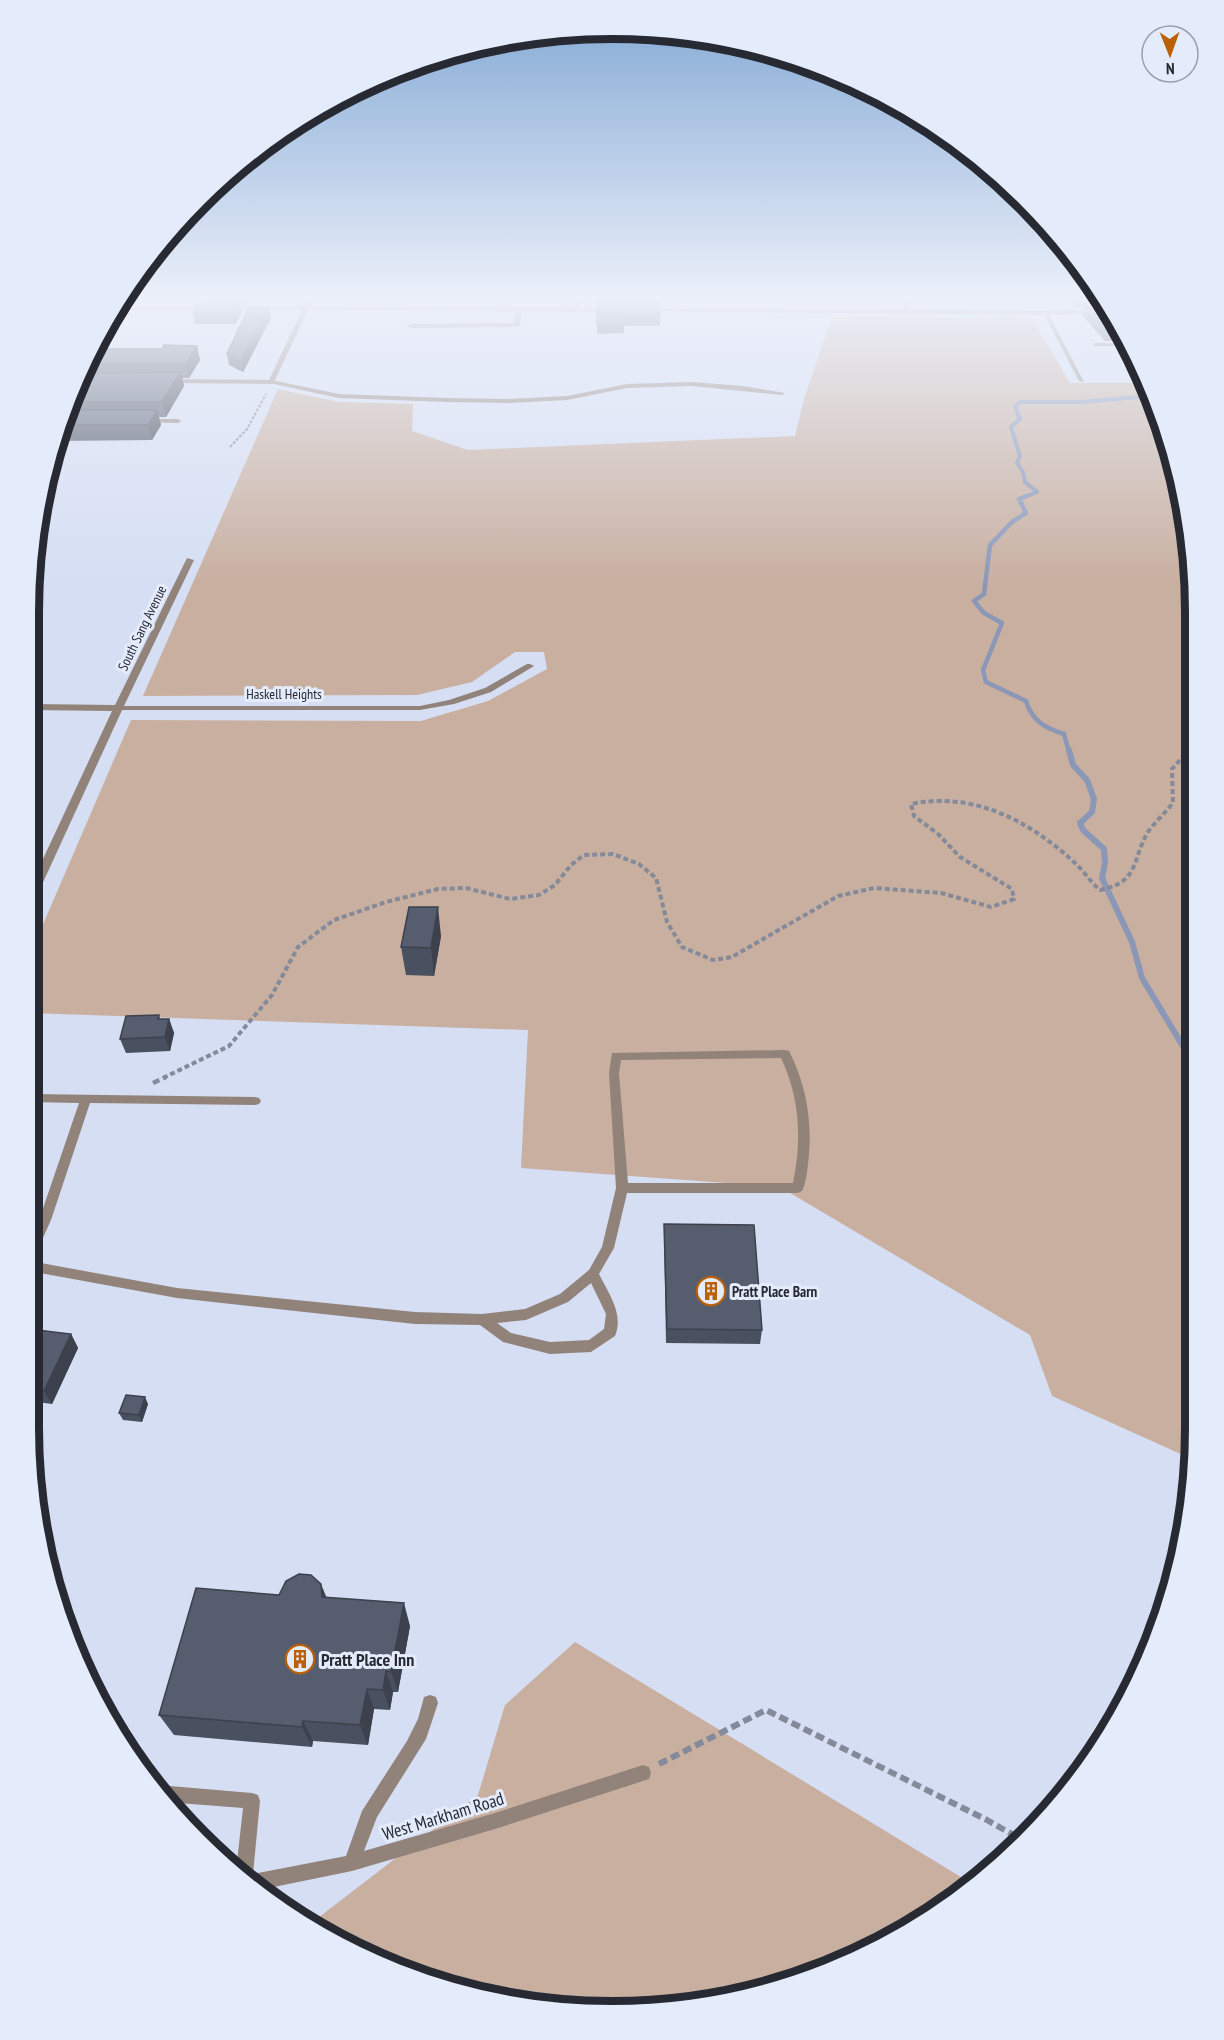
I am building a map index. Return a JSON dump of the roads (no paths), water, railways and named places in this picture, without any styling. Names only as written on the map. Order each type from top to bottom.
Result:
[{"type":"street","points":[[134,421],[178,421]]},
{"type":"street","name":"South Sang Avenue","points":[[39,880],[118,708],[190,560]]},
{"type":"street","name":"Haskell Heights","points":[[39,707],[118,708]]},
{"type":"lane","points":[[335,395],[509,401],[572,395]]},
{"type":"lane","name":"Haskell Heights","points":[[118,708],[420,708],[452,702],[488,690],[530,666]]},
{"type":"lane","points":[[39,1268],[177,1293],[415,1318],[482,1320],[526,1314],[564,1298],[593,1274],[608,1248],[622,1188],[614,1073],[616,1056],[785,1054],[793,1070],[805,1118],[804,1163],[798,1188],[622,1188]]},
{"type":"lane","points":[[39,1098],[255,1101]]},
{"type":"lane","points":[[39,1234],[86,1099]]},
{"type":"lane","points":[[482,1320],[508,1338],[550,1348],[591,1346],[610,1332],[612,1314],[593,1274]]},
{"type":"lane","points":[[352,1863],[370,1811],[400,1770],[426,1724],[430,1703]]},
{"type":"lane","name":"West Markham Road","points":[[261,1881],[352,1863],[495,1821],[643,1773]]},
{"type":"lane","points":[[171,1794],[252,1801],[245,1868]]},
{"type":"waterway","points":[[1022,498],[1037,492],[1025,482],[1023,472],[1017,463],[1020,456],[1011,427],[1020,419],[1015,407],[1020,402],[1080,402],[1143,397]]},
{"type":"waterway","points":[[1026,496],[1019,499],[1026,513],[1012,522],[990,545],[984,594],[974,601],[984,613],[1002,623],[983,670],[986,682],[1026,701],[1032,714],[1040,723],[1064,734],[1069,752]]},
{"type":"waterway","points":[[1069,750],[1073,765],[1087,780],[1094,799],[1092,812],[1080,823],[1083,830],[1104,849],[1105,863],[1102,878],[1132,942],[1142,978],[1185,1050]]},
{"type":"place","name":"Pratt Place Barn","points":[[711,1291]]},
{"type":"place","name":"Pratt Place Inn","points":[[300,1659]]}]
